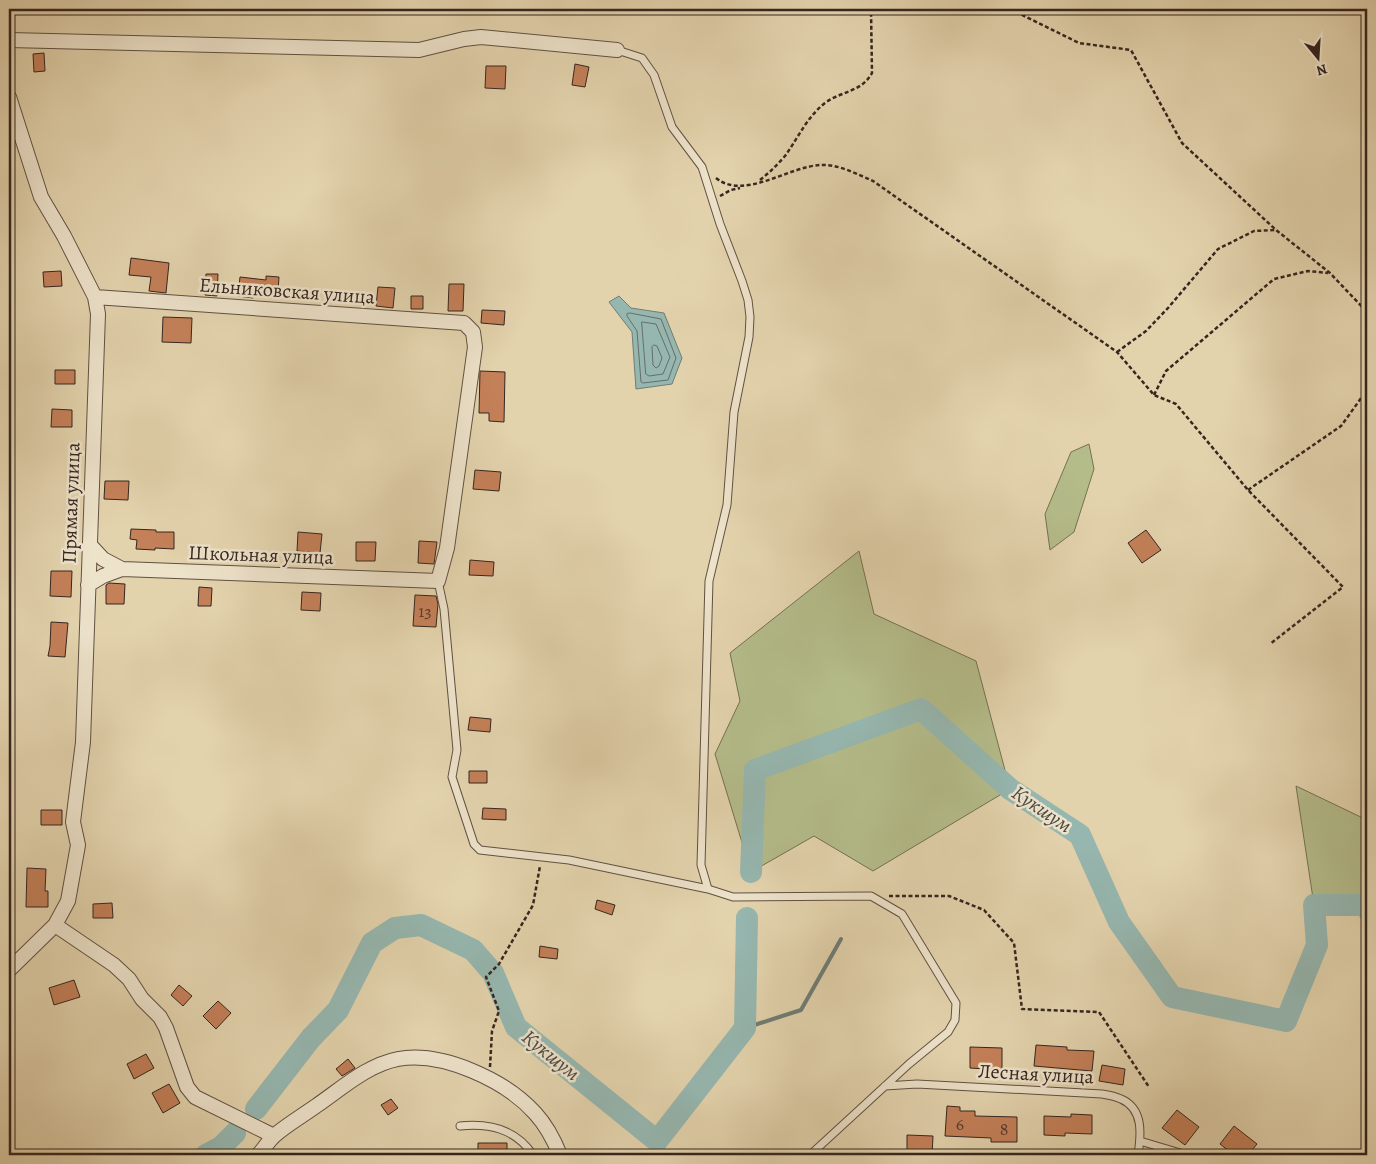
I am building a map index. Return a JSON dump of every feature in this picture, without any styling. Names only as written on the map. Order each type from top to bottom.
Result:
[{"type":"street","points":[[9,40],[419,50],[464,39],[482,37],[617,50]]},
{"type":"street","name":"Прямая улица","points":[[9,97],[41,197],[64,236],[95,298],[98,314],[83,742],[73,822],[78,845],[68,901],[56,925],[9,970]]},
{"type":"street","name":"Ельниковская улица","points":[[95,298],[464,323],[473,332],[476,347],[447,548],[438,581]]},
{"type":"street","name":"Школьная улица","points":[[90,545],[103,559],[122,569],[438,581]]},
{"type":"street","points":[[88,585],[103,576],[122,569]]},
{"type":"street","points":[[56,925],[114,965],[129,979],[142,999],[160,1017],[166,1028],[187,1087],[195,1097],[274,1136]]},
{"type":"street","points":[[258,1155],[274,1136],[359,1076],[380,1064],[396,1059],[414,1057],[438,1059],[471,1070],[515,1096],[534,1112],[545,1126],[560,1155]]},
{"type":"lane","points":[[617,50],[642,58],[654,75],[672,127],[702,167],[720,224],[742,281],[748,300],[750,317],[749,337],[734,412],[727,505],[709,581],[701,865],[708,889]]},
{"type":"lane","points":[[438,581],[444,609],[457,750],[452,777],[474,844],[480,850],[569,860],[708,889],[733,897],[872,896],[902,914],[956,1003],[955,1020],[948,1032],[884,1086],[810,1155]]},
{"type":"lane","name":"Лесная улица","points":[[884,1086],[917,1084],[1102,1094],[1121,1099],[1133,1107],[1138,1118],[1140,1129],[1138,1155]]},
{"type":"lane","points":[[460,1126],[480,1124],[507,1131],[525,1144],[533,1155]]},
{"type":"lane","points":[[1140,1141],[1187,1155]]},
{"type":"path","points":[[757,182],[770,172],[784,156],[811,116],[824,104],[861,87],[867,81],[872,73],[871,9]]},
{"type":"path","points":[[1010,9],[1079,43],[1131,50],[1182,143],[1276,230],[1330,273],[1367,312]]},
{"type":"path","points":[[715,207],[722,194],[806,167],[822,164],[844,168],[873,181],[1117,352],[1154,395],[1176,404],[1248,490],[1343,587],[1270,644]]},
{"type":"path","points":[[702,167],[729,185],[746,186]]},
{"type":"path","points":[[1117,352],[1146,331],[1168,308],[1218,248],[1254,231],[1276,230]]},
{"type":"path","points":[[1154,395],[1166,371],[1274,279],[1308,271],[1330,273]]},
{"type":"path","points":[[1248,490],[1341,426],[1367,390]]},
{"type":"path","points":[[489,1079],[492,1032],[499,1011],[486,977],[499,964],[533,905],[542,857]]},
{"type":"path","points":[[872,896],[949,896],[984,910],[1014,943],[1022,1009],[1099,1012],[1149,1087]]},
{"type":"green space","points":[[1089,444],[1094,469],[1074,532],[1050,550],[1045,514],[1071,452]]},
{"type":"green space","points":[[859,551],[874,614],[976,661],[1010,789],[873,871],[814,836],[751,872],[715,754],[740,701],[730,653]]},
{"type":"green space","points":[[1296,786],[1367,820],[1367,909],[1364,905],[1314,905]]},
{"type":"water","points":[[619,296],[631,308],[664,313],[682,358],[672,384],[636,389],[632,332],[609,302]]},
{"type":"building","points":[[44,53],[45,71],[34,72],[33,54]]},
{"type":"building","points":[[575,64],[589,67],[585,87],[572,85]]},
{"type":"building","points":[[486,66],[506,66],[505,89],[485,88]]},
{"type":"building","points":[[131,258],[169,263],[166,293],[149,291],[151,277],[129,275]]},
{"type":"building","points":[[61,271],[62,286],[44,287],[43,272]]},
{"type":"building","points":[[206,274],[218,274],[217,296],[205,295]]},
{"type":"building","points":[[266,276],[279,277],[278,291],[254,290],[253,298],[238,296],[240,277],[266,280]]},
{"type":"building","points":[[449,284],[464,284],[463,311],[448,311]]},
{"type":"building","points":[[378,287],[395,288],[393,308],[376,306]]},
{"type":"building","points":[[411,296],[423,296],[423,309],[411,309]]},
{"type":"building","points":[[482,310],[505,311],[504,325],[481,323]]},
{"type":"building","points":[[163,317],[192,318],[191,343],[162,342]]},
{"type":"building","points":[[55,370],[75,370],[75,384],[55,384]]},
{"type":"building","points":[[480,371],[505,372],[504,422],[489,421],[489,413],[479,413]]},
{"type":"building","points":[[52,409],[72,410],[72,427],[51,427]]},
{"type":"building","points":[[475,470],[501,472],[499,491],[473,489]]},
{"type":"building","points":[[105,481],[129,481],[128,500],[104,499]]},
{"type":"building","points":[[131,529],[174,532],[174,549],[136,549],[137,540],[130,539]]},
{"type":"building","points":[[1146,530],[1161,550],[1142,563],[1128,543]]},
{"type":"building","points":[[298,532],[322,534],[320,553],[297,551]]},
{"type":"building","points":[[419,541],[437,542],[434,564],[418,563]]},
{"type":"building","points":[[356,542],[376,542],[375,561],[356,561]]},
{"type":"building","points":[[470,560],[494,562],[493,576],[469,575]]},
{"type":"building","points":[[51,571],[72,571],[71,597],[50,596]]},
{"type":"building","points":[[109,583],[125,584],[124,604],[106,604],[106,585]]},
{"type":"building","points":[[199,587],[212,588],[211,606],[198,606]]},
{"type":"building","points":[[302,592],[321,593],[320,611],[301,610]]},
{"type":"building","points":[[415,595],[436,596],[438,604],[436,627],[413,626]]},
{"type":"building","points":[[51,622],[68,623],[65,657],[48,656]]},
{"type":"building","points":[[470,717],[491,719],[490,732],[468,730]]},
{"type":"building","points":[[469,771],[487,771],[487,783],[469,783]]},
{"type":"building","points":[[483,808],[506,809],[506,820],[482,819]]},
{"type":"building","points":[[41,810],[62,810],[62,825],[41,825]]},
{"type":"building","points":[[27,868],[46,869],[45,891],[48,891],[48,907],[26,907]]},
{"type":"building","points":[[597,900],[615,905],[612,915],[595,909]]},
{"type":"building","points":[[112,903],[113,918],[93,918],[93,904]]},
{"type":"building","points":[[540,946],[558,949],[557,959],[539,957]]},
{"type":"building","points":[[74,980],[80,997],[54,1005],[49,988]]},
{"type":"building","points":[[179,985],[192,996],[183,1006],[171,995]]},
{"type":"building","points":[[218,1001],[231,1013],[216,1029],[203,1016]]},
{"type":"building","points":[[1036,1045],[1067,1047],[1067,1050],[1094,1051],[1092,1071],[1034,1066]]},
{"type":"building","points":[[970,1047],[1002,1048],[1002,1070],[970,1068]]},
{"type":"building","points":[[146,1054],[154,1068],[134,1079],[127,1064]]},
{"type":"building","points":[[348,1059],[355,1068],[342,1076],[336,1069]]},
{"type":"building","points":[[1102,1065],[1125,1069],[1123,1085],[1099,1081]]},
{"type":"building","points":[[169,1084],[180,1103],[163,1113],[152,1093]]},
{"type":"building","points":[[391,1099],[398,1108],[388,1115],[381,1105]]},
{"type":"building","points":[[947,1106],[960,1107],[960,1111],[975,1111],[975,1116],[1017,1117],[1017,1142],[991,1142],[991,1138],[945,1136]]},
{"type":"building","points":[[1177,1110],[1199,1127],[1185,1145],[1162,1128]]},
{"type":"building","points":[[1071,1114],[1092,1115],[1092,1134],[1065,1133],[1065,1136],[1044,1135],[1044,1116],[1071,1117]]},
{"type":"building","points":[[1234,1126],[1257,1144],[1248,1155],[1234,1155],[1220,1144]]},
{"type":"building","points":[[907,1135],[933,1136],[932,1155],[907,1155]]},
{"type":"building","points":[[478,1143],[507,1143],[507,1155],[478,1155]]},
{"type":"waterway","name":"Кукшум","points":[[751,872],[755,770],[921,709],[1010,789],[1080,835],[1119,922],[1172,997],[1286,1021],[1317,945],[1314,905],[1364,905],[1367,909]]},
{"type":"waterway","name":"Кукшум","points":[[256,1109],[311,1038],[338,1010],[372,943],[395,928],[421,925],[473,950],[493,973],[516,1027],[657,1141],[745,1028],[747,918]]},
{"type":"waterway","points":[[745,1028],[801,1010],[841,939]]},
{"type":"waterway","name":"Кукшум","points":[[206,1155],[221,1147],[235,1133]]}]
